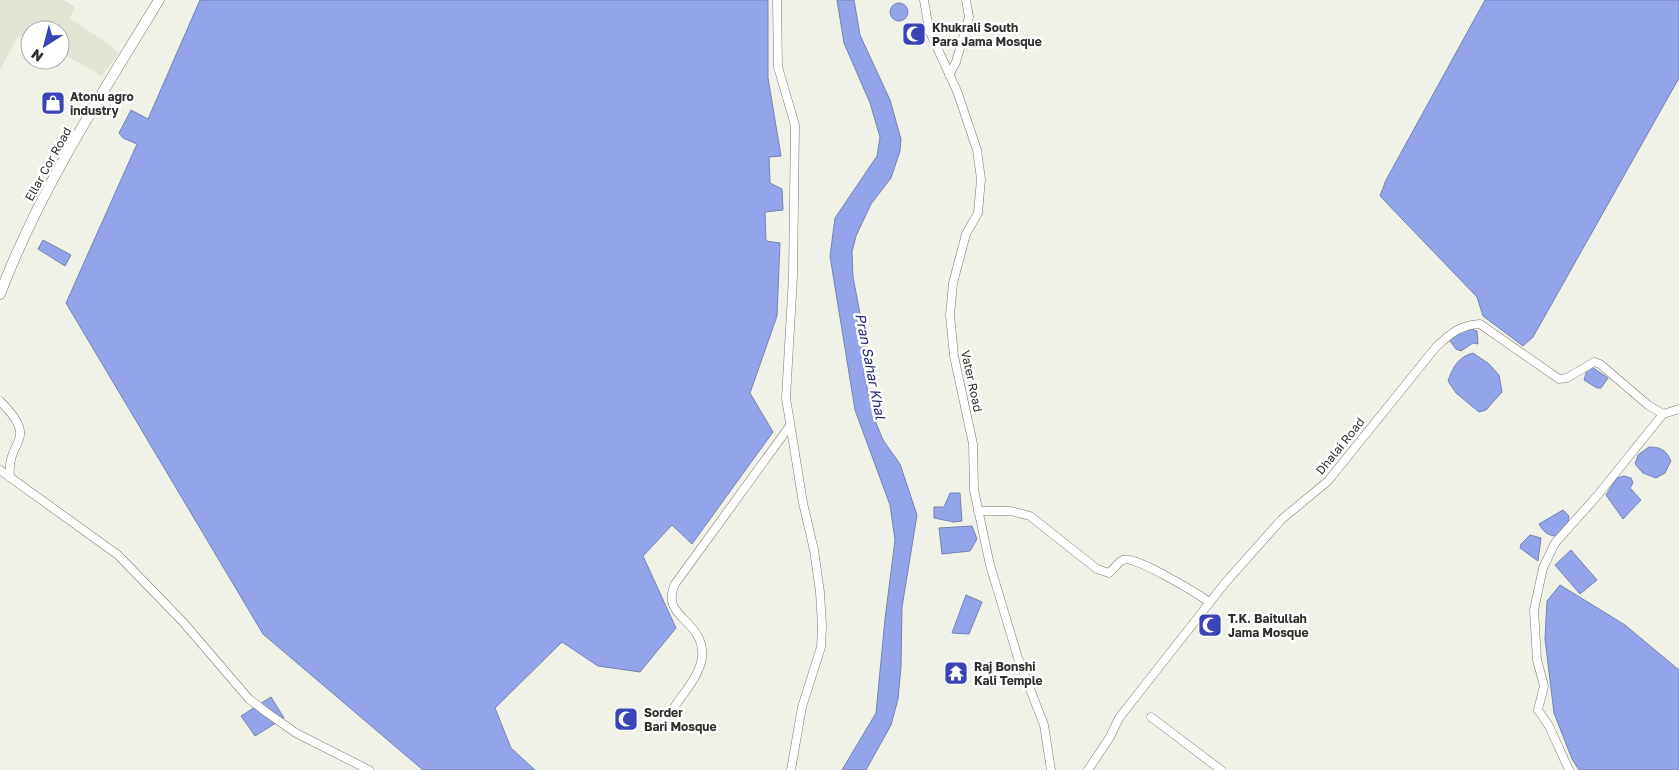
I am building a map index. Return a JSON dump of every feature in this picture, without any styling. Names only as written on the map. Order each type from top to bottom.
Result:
[{"type":"main road","name":"Ellar Cor Road","points":[[0,294],[40,203],[95,106],[159,0]]},
{"type":"street","points":[[777,0],[778,67],[795,125],[793,276],[786,398],[789,427],[814,550],[820,592],[822,626],[821,647],[802,707],[791,770]]},
{"type":"street","name":"Vater Road","points":[[924,0],[929,30],[950,76],[977,150],[981,179],[978,213],[966,234],[953,283],[950,315],[954,356],[973,444],[972,471],[978,511],[990,565],[1018,658],[1044,725],[1051,770]]},
{"type":"street","points":[[950,76],[956,62],[968,17],[966,0]]},
{"type":"street","name":"Dhalai Road","points":[[1088,770],[1110,737],[1119,718],[1209,602],[1282,519],[1328,481],[1436,346],[1454,330],[1466,325],[1480,324],[1546,372],[1559,379],[1567,378],[1594,362],[1600,364],[1648,405],[1663,414]]},
{"type":"street","points":[[0,401],[11,411],[21,429],[20,441],[9,466],[10,477]]},
{"type":"street","points":[[1569,770],[1549,726],[1538,710],[1544,686],[1537,660],[1534,610],[1540,576],[1555,543],[1597,496],[1663,414],[1679,410]]},
{"type":"street","points":[[669,715],[693,679],[702,659],[702,641],[695,630],[677,612],[671,602],[670,594],[717,524],[789,427]]},
{"type":"street","points":[[0,470],[118,555],[183,622],[250,699],[296,733],[369,770]]},
{"type":"street","points":[[978,511],[1011,511],[1024,514],[1036,520],[1097,569],[1109,573],[1123,559],[1128,559],[1157,572],[1209,602]]},
{"type":"street","points":[[1151,717],[1221,770]]},
{"type":"shaded area","points":[[0,0],[64,0],[75,7],[70,19],[112,46],[118,54],[102,76],[70,58],[70,20],[20,20],[20,36],[17,38],[0,70]]},
{"type":"water","points":[[200,0],[768,0],[768,78],[781,156],[769,157],[770,183],[782,189],[783,210],[765,212],[766,241],[780,243],[777,316],[750,393],[773,432],[692,544],[672,525],[643,556],[676,628],[640,672],[598,666],[562,642],[495,708],[511,748],[535,770],[423,770],[263,634],[66,303],[137,144],[123,138],[119,133],[131,110],[148,119]]},
{"type":"water","points":[[837,0],[854,0],[860,35],[890,100],[901,139],[900,151],[891,178],[871,204],[856,236],[852,252],[853,277],[865,340],[864,375],[876,423],[883,440],[900,464],[917,515],[902,607],[901,667],[898,699],[891,725],[866,770],[842,770],[876,713],[895,540],[890,505],[855,410],[830,256],[835,218],[877,156],[880,137],[870,103],[844,43]]},
{"type":"water","points":[[1485,0],[1679,0],[1679,78],[1533,337],[1523,346],[1483,316],[1477,297],[1380,196],[1386,180]]},
{"type":"water","points":[[899,3],[905,6],[908,12],[905,18],[899,21],[893,18],[890,12],[893,6]]},
{"type":"water","points":[[43,240],[71,255],[65,266],[38,249]]},
{"type":"water","points":[[1469,328],[1477,331],[1478,344],[1473,343],[1461,351],[1456,349],[1450,341],[1451,338]]},
{"type":"water","points":[[1473,353],[1489,364],[1499,375],[1502,392],[1486,410],[1479,412],[1456,393],[1448,381],[1457,363],[1463,357]]},
{"type":"water","points":[[1592,367],[1608,378],[1601,388],[1597,388],[1584,380],[1587,370]]},
{"type":"water","points":[[1649,447],[1663,450],[1671,461],[1665,473],[1656,478],[1643,473],[1635,464],[1638,455]]},
{"type":"water","points":[[1624,476],[1631,478],[1633,483],[1630,488],[1641,500],[1623,519],[1606,495],[1617,478]]},
{"type":"water","points":[[950,493],[960,493],[962,521],[954,522],[934,518],[934,507],[944,507]]},
{"type":"water","points":[[1563,510],[1569,516],[1568,523],[1556,536],[1546,533],[1539,524]]},
{"type":"water","points":[[972,526],[977,539],[970,551],[942,554],[939,528]]},
{"type":"water","points":[[1530,535],[1541,538],[1538,561],[1520,548],[1521,544]]},
{"type":"water","points":[[1571,550],[1597,580],[1580,594],[1555,565]]},
{"type":"water","points":[[1560,585],[1625,625],[1679,670],[1679,770],[1579,770],[1572,759],[1554,713],[1545,639],[1547,601]]},
{"type":"water","points":[[966,595],[982,602],[969,634],[952,633]]},
{"type":"water","points":[[271,697],[284,718],[255,736],[241,716]]},
{"type":"place","name":"Khukrali South Para Jama Mosque","points":[[914,34]]},
{"type":"place","name":"Atonu agro industry","points":[[53,103]]},
{"type":"place","name":"T.K. Baitullah Jama Mosque","points":[[1210,625]]},
{"type":"place","name":"Raj Bonshi Kali Temple","points":[[956,673]]},
{"type":"place","name":"Sorder Bari Mosque","points":[[626,719]]},
{"type":"water label","name":"Pran Sahar Khal","points":[[871,366]]}]
